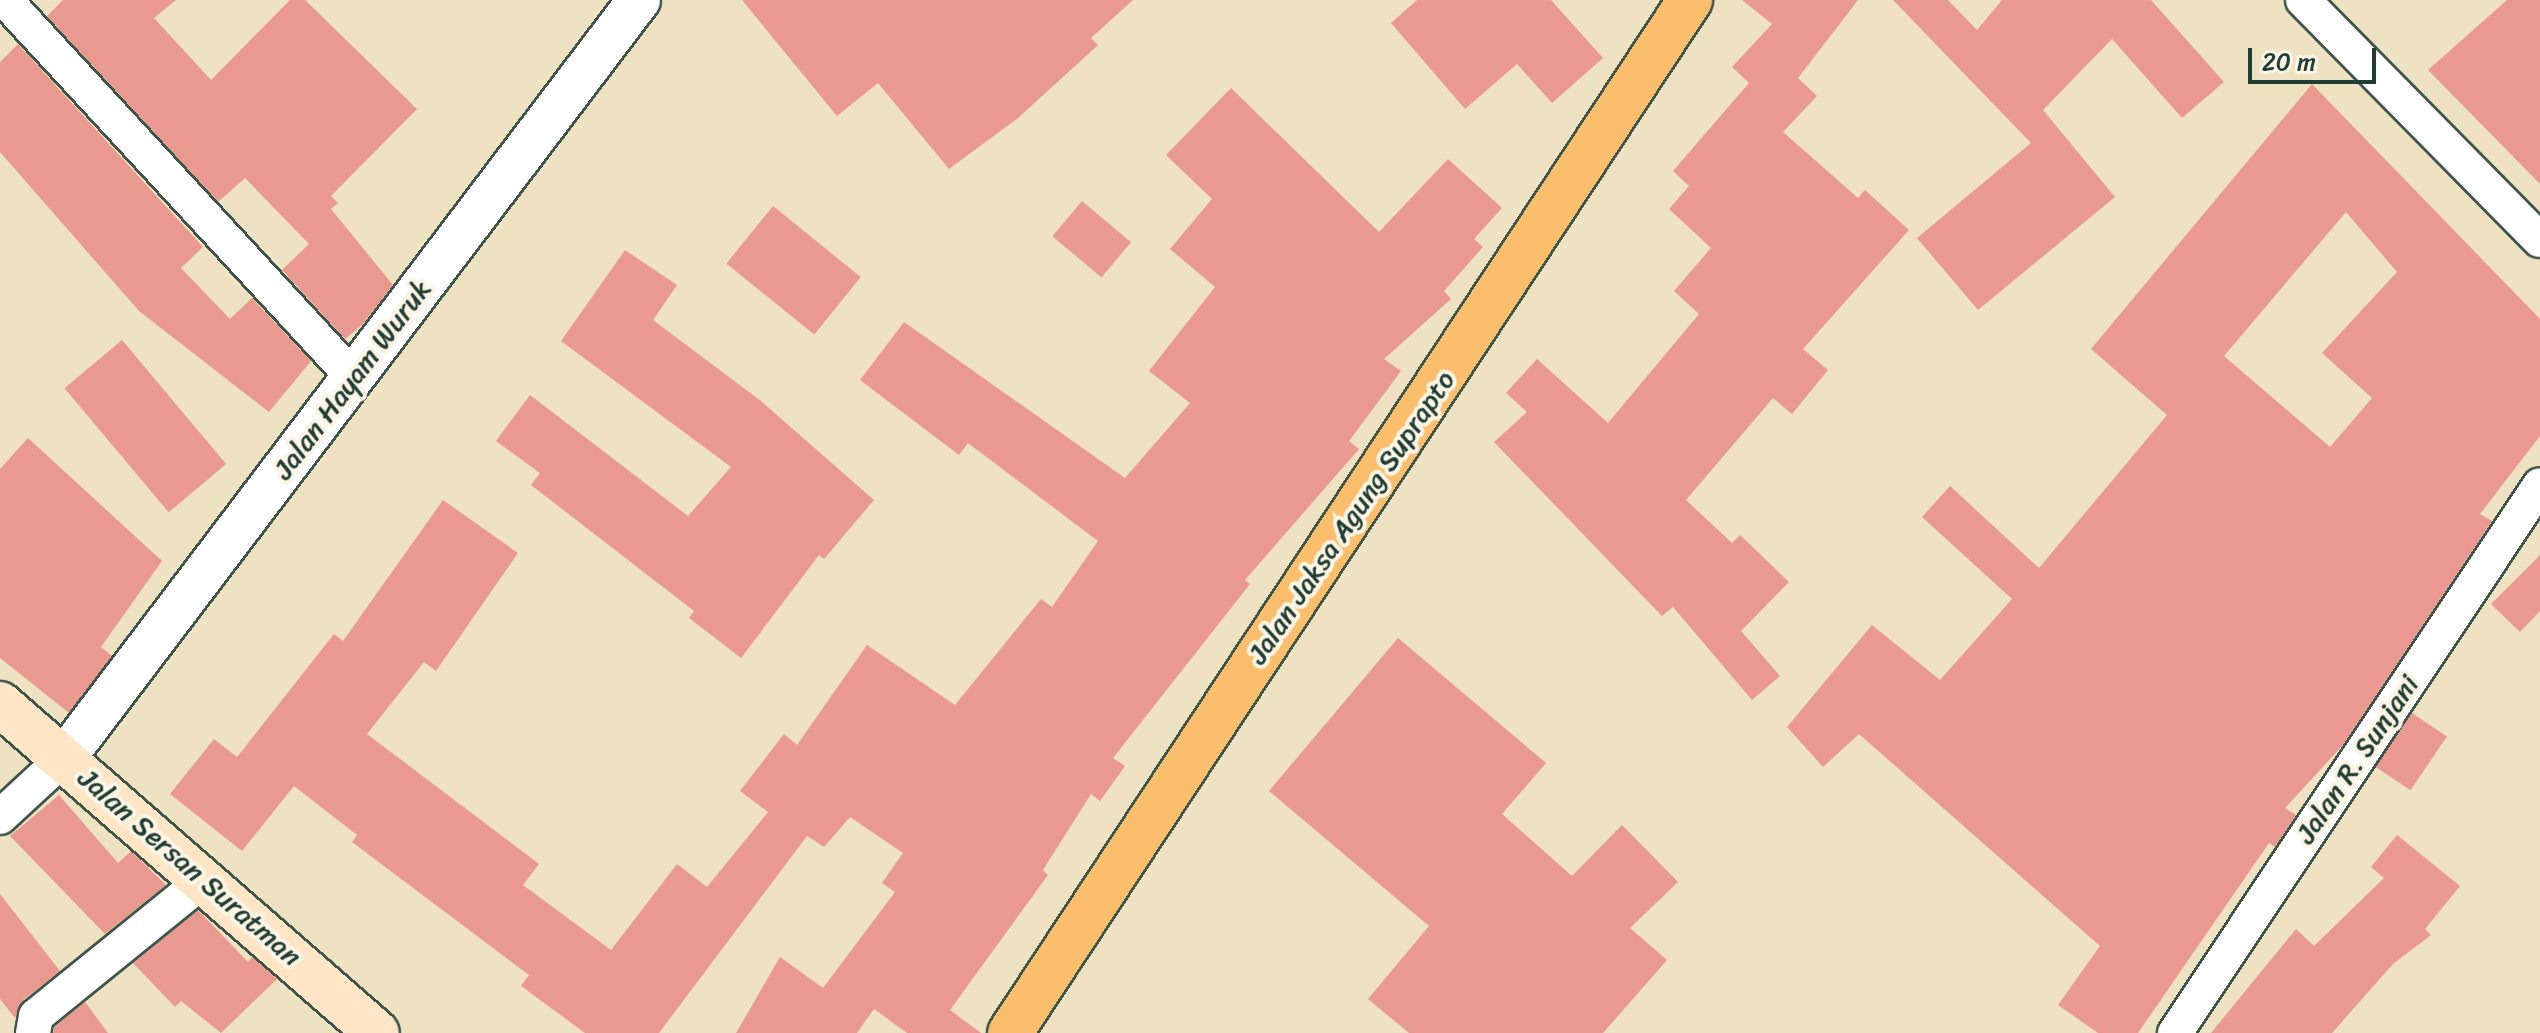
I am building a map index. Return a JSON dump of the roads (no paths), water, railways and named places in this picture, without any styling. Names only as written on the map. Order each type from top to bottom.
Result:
[{"type":"main road","name":"Jalan Jaksa Agung Suprapto","points":[[1010,1033],[1690,0]]},
{"type":"main road","name":"Jalan Sersan Suratman","points":[[0,704],[65,757],[377,1033]]},
{"type":"street","points":[[5,0],[351,375]]},
{"type":"street","name":"Jalan Hayam Wuruk","points":[[65,757],[351,375],[639,0]]},
{"type":"street","points":[[2303,0],[2540,240]]},
{"type":"street","name":"Jalan R. Sunjani","points":[[2175,1033],[2540,485]]},
{"type":"street","points":[[0,817],[65,757]]},
{"type":"street","points":[[33,1033],[36,1016],[204,880]]}]
